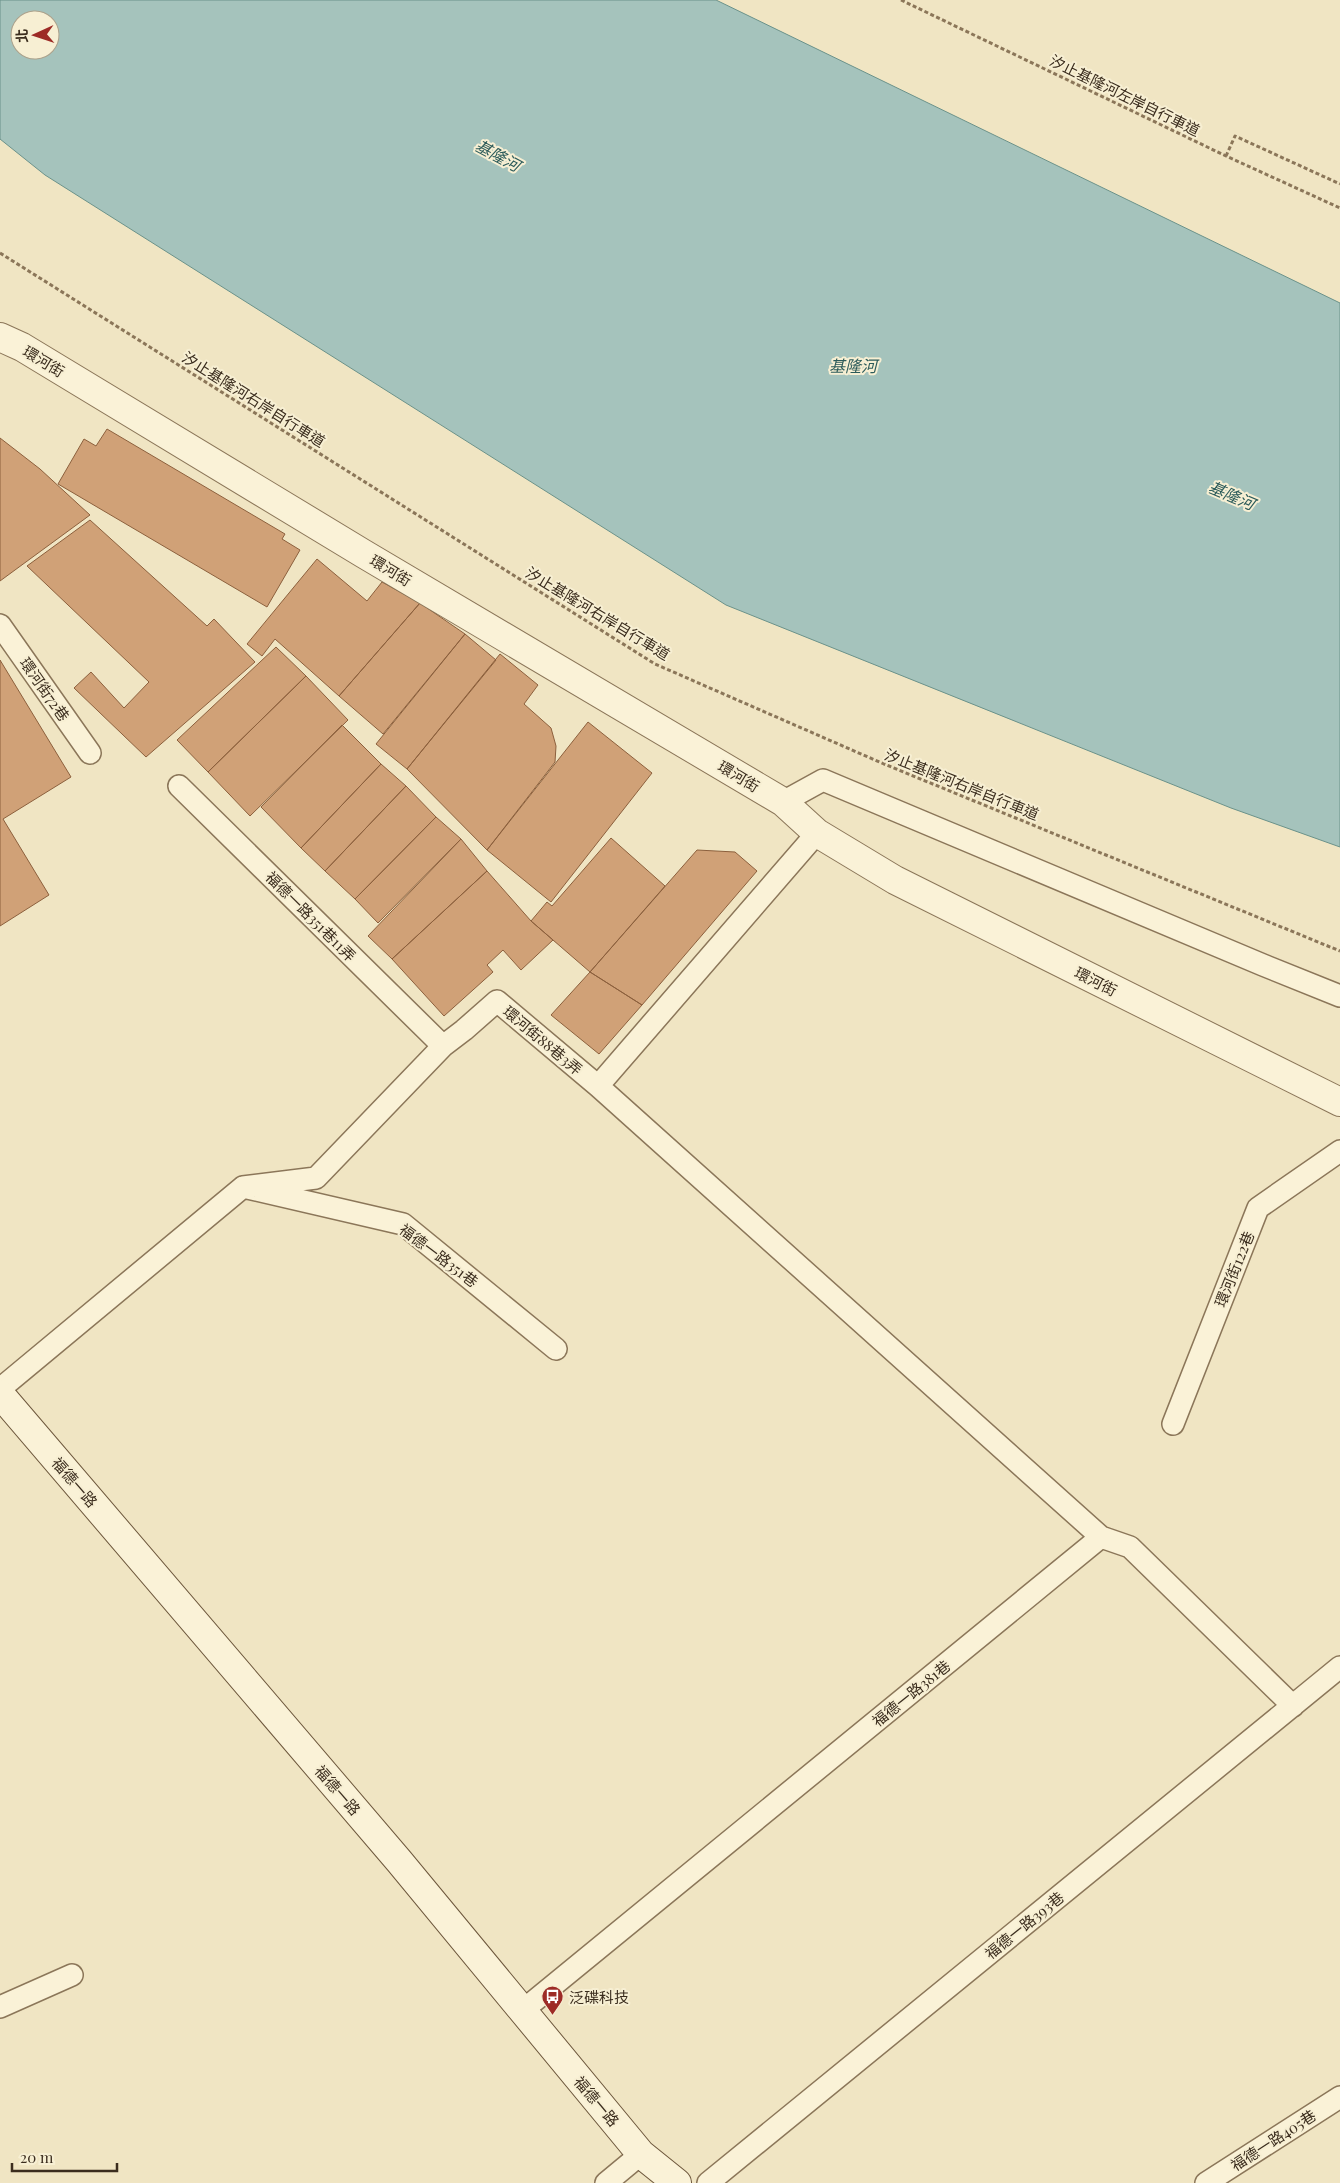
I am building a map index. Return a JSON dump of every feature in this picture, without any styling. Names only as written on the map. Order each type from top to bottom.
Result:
[{"type":"street","name":"環河街","points":[[0,336],[30,352],[372,559],[783,802],[817,834],[895,880],[1340,1102]]},
{"type":"street","name":"福德一路","points":[[0,1394],[399,1861],[641,2154],[677,2183]]},
{"type":"lane","name":"環河街72巷","points":[[0,625],[90,753]]},
{"type":"lane","points":[[783,802],[823,780],[1340,996]]},
{"type":"lane","name":"福德一路351巷11弄","points":[[179,786],[442,1046]]},
{"type":"lane","points":[[817,834],[598,1086],[1101,1537],[1130,1547],[1293,1706]]},
{"type":"lane","name":"環河街88巷3弄","points":[[442,1046],[464,1030],[497,1001],[598,1086]]},
{"type":"lane","points":[[0,1389],[243,1187],[316,1178],[442,1046]]},
{"type":"lane","name":"環河街122巷","points":[[1173,1424],[1258,1208],[1340,1151]]},
{"type":"lane","name":"福德一路351巷","points":[[243,1187],[403,1224],[556,1349]]},
{"type":"lane","name":"福德一路381巷","points":[[522,2011],[1101,1537]]},
{"type":"lane","name":"福德一路393巷","points":[[708,2183],[1340,1667]]},
{"type":"lane","points":[[0,2007],[72,1975]]},
{"type":"lane","name":"福德一路405巷","points":[[1206,2183],[1340,2097]]},
{"type":"lane","points":[[606,2183],[641,2154]]},
{"type":"path","name":"汐止基隆河左岸自行車道","points":[[901,0],[1226,156],[1340,208]]},
{"type":"path","points":[[1226,156],[1235,136],[1340,184]]},
{"type":"path","name":"汐止基隆河右岸自行車道","points":[[0,253],[655,664],[884,764],[1340,951]]},
{"type":"water","name":"基隆河","points":[[0,0],[716,0],[1340,303],[1340,847],[1231,808],[726,605],[45,175],[0,139]]},
{"type":"building","points":[[107,429],[285,534],[282,539],[300,550],[267,607],[58,484],[84,439],[96,446]]},
{"type":"building","points":[[0,438],[40,469],[90,515],[0,581]]},
{"type":"building","points":[[90,520],[207,626],[214,619],[255,662],[146,757],[74,688],[91,672],[124,708],[149,682],[27,566]]},
{"type":"building","points":[[317,559],[367,601],[382,582],[420,603],[339,696],[275,639],[262,656],[247,644]]},
{"type":"building","points":[[420,603],[465,634],[383,734],[339,696]]},
{"type":"building","points":[[465,634],[496,660],[407,769],[376,744]]},
{"type":"building","points":[[276,647],[306,676],[208,772],[177,740]]},
{"type":"building","points":[[500,654],[538,685],[524,704],[551,728],[556,746],[555,762],[487,850],[407,769]]},
{"type":"building","points":[[0,660],[71,777],[3,819],[49,895],[0,926]]},
{"type":"building","points":[[306,676],[348,720],[250,816],[208,772]]},
{"type":"building","points":[[588,722],[652,773],[551,902],[487,850]]},
{"type":"building","points":[[342,725],[381,764],[301,848],[261,807]]},
{"type":"building","points":[[381,764],[406,786],[325,871],[301,848]]},
{"type":"building","points":[[406,786],[436,817],[355,899],[325,871]]},
{"type":"building","points":[[436,817],[461,839],[378,923],[355,899]]},
{"type":"building","points":[[611,838],[665,886],[590,972],[531,921],[547,902],[552,906]]},
{"type":"building","points":[[461,839],[487,871],[392,959],[368,936]]},
{"type":"building","points":[[697,850],[735,852],[757,871],[642,1005],[590,972]]},
{"type":"building","points":[[487,871],[531,921],[553,940],[521,970],[503,950],[487,965],[493,972],[444,1016],[392,959]]},
{"type":"building","points":[[590,972],[642,1005],[599,1054],[551,1015]]},
{"type":"place","name":"泛碟科技","points":[[553,2016]]}]
